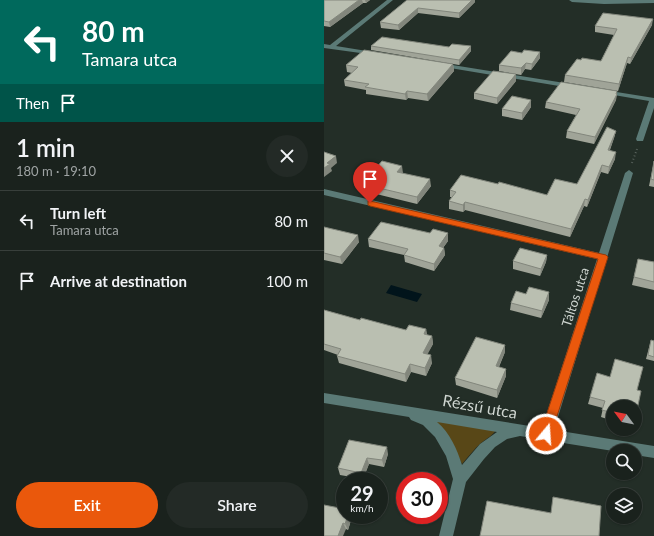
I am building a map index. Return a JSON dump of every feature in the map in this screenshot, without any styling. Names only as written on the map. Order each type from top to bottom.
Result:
[{"type":"street","points":[[327,47],[390,0]]},
{"type":"street","points":[[572,0],[604,2],[654,1]]},
{"type":"street","points":[[327,47],[378,55]]},
{"type":"street","points":[[433,64],[582,88]]},
{"type":"street","points":[[598,91],[653,100],[640,139]]},
{"type":"street","name":"Táltos utca","points":[[546,434],[629,174]]},
{"type":"street","points":[[324,192],[603,257]]},
{"type":"street","name":"Rézsű utca","points":[[324,398],[654,452]]},
{"type":"street","points":[[392,408],[426,421],[440,433],[452,454],[460,479]]},
{"type":"street","points":[[446,536],[460,479],[476,458],[495,440],[503,435],[521,430]]},
{"type":"path","points":[[629,174],[640,139]]},
{"type":"shaded area","points":[[391,285],[422,294],[417,302],[386,293]]},
{"type":"shaded area","points":[[440,420],[496,430],[476,448],[462,464],[452,443],[436,423]]},
{"type":"building","points":[[324,0],[359,0],[329,22],[324,21]]},
{"type":"building","points":[[407,0],[472,0],[459,13],[418,8],[398,25],[380,22]]},
{"type":"building","points":[[603,13],[653,19],[631,58],[628,57],[619,84],[565,75],[577,59],[581,60],[582,58],[601,61],[617,29],[595,26]]},
{"type":"building","points":[[382,37],[449,47],[452,44],[471,46],[459,60],[371,46]]},
{"type":"building","points":[[364,50],[453,64],[427,94],[407,91],[405,94],[365,87],[369,84],[344,80],[358,67],[346,65]]},
{"type":"building","points":[[524,50],[540,52],[532,64],[526,63],[521,68],[499,65],[511,51],[522,53]]},
{"type":"building","points":[[493,71],[516,74],[497,98],[474,93]]},
{"type":"building","points":[[561,82],[617,91],[617,94],[595,137],[567,131],[580,109],[546,102]]},
{"type":"building","points":[[512,96],[531,100],[522,113],[502,109]]},
{"type":"building","points":[[607,127],[616,131],[608,150],[616,152],[609,167],[602,165],[588,200],[585,199],[571,229],[465,202],[463,205],[449,201],[456,192],[450,190],[461,175],[498,184],[499,182],[547,195],[555,179],[577,184]]},
{"type":"building","points":[[324,152],[336,156],[327,163],[330,164],[324,168]]},
{"type":"building","points":[[382,161],[402,166],[397,172],[430,179],[417,197],[362,184]]},
{"type":"building","points":[[654,161],[654,180],[651,179]]},
{"type":"building","points":[[381,222],[430,233],[433,229],[448,233],[439,246],[444,248],[434,264],[404,255],[408,249],[368,239]]},
{"type":"building","points":[[324,227],[358,235],[340,257],[324,253]]},
{"type":"building","points":[[520,248],[547,255],[541,269],[513,261]]},
{"type":"building","points":[[638,259],[654,262],[654,282],[634,277]]},
{"type":"building","points":[[529,287],[549,292],[542,311],[511,303],[516,291],[526,294]]},
{"type":"building","points":[[324,310],[406,330],[409,325],[426,329],[424,334],[432,336],[423,353],[431,355],[425,368],[410,364],[405,374],[337,356],[341,349],[324,344]]},
{"type":"building","points":[[476,337],[505,345],[496,366],[506,369],[497,390],[455,378]]},
{"type":"building","points":[[651,340],[654,341],[654,357],[648,355]]},
{"type":"building","points":[[615,359],[643,367],[637,390],[641,391],[639,400],[606,400],[606,411],[602,410],[605,401],[590,397],[597,373],[610,377]]},
{"type":"building","points":[[349,440],[387,447],[382,460],[367,458],[361,472],[338,468]]},
{"type":"building","points":[[553,497],[601,506],[599,536],[480,536],[487,501],[551,513]]},
{"type":"building","points":[[324,505],[336,507],[336,524],[343,524],[338,536],[324,536]]},
{"type":"route","points":[[370,203],[603,257],[546,434]]}]
